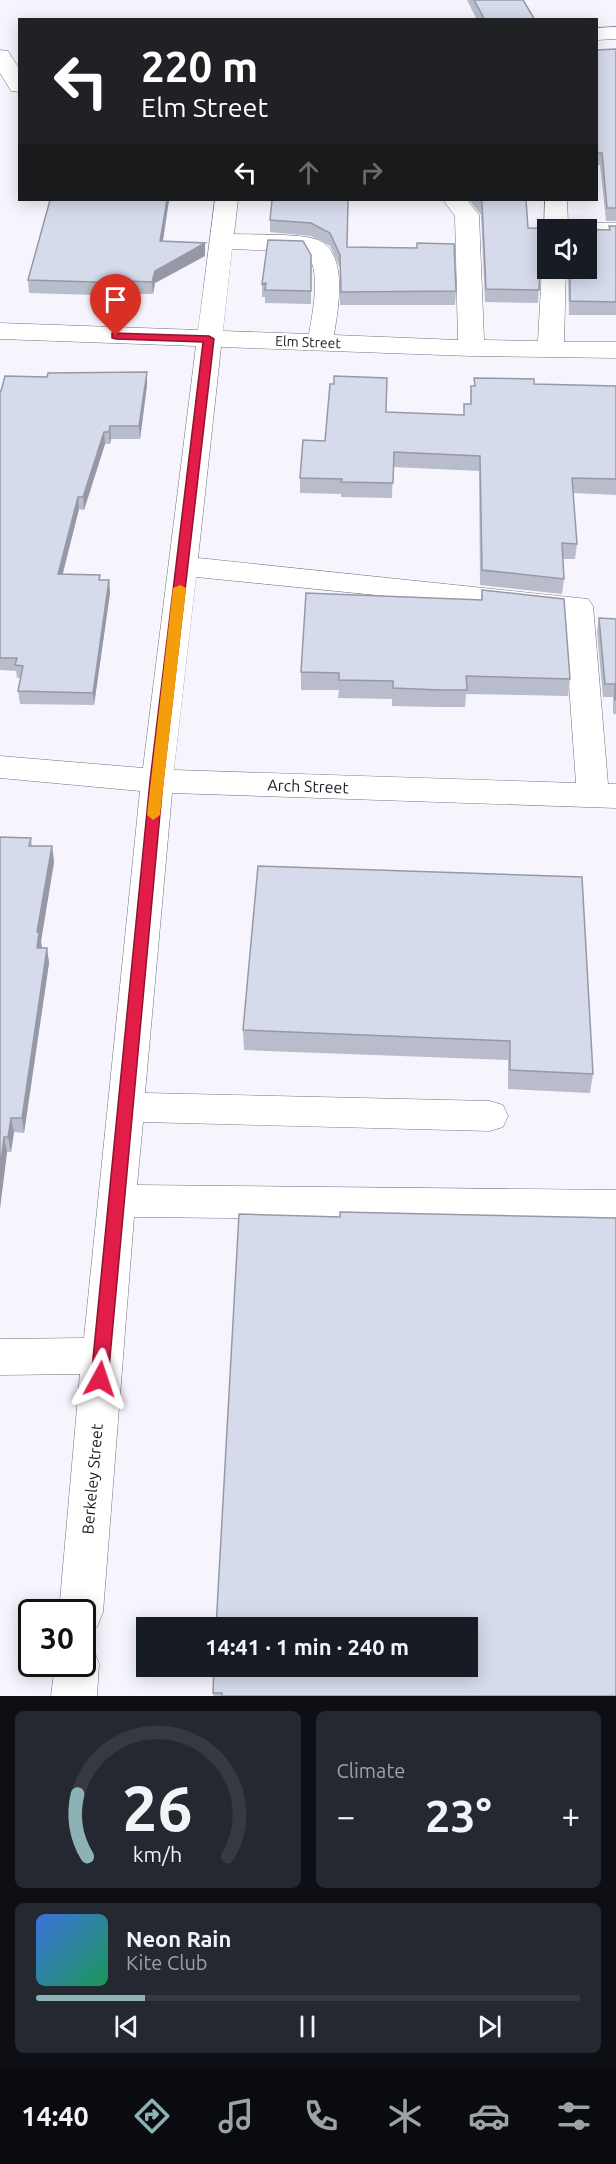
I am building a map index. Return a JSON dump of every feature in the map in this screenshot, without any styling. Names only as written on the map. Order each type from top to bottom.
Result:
[{"type":"street","points":[[598,34],[616,33]]},
{"type":"street","points":[[0,56],[18,84]]},
{"type":"street","name":"Berkeley Street","points":[[82,1599],[116,1201],[157,781],[226,201]]},
{"type":"street","points":[[456,201],[467,215],[471,348]]},
{"type":"street","points":[[556,201],[556,219]]},
{"type":"street","points":[[597,230],[616,230]]},
{"type":"street","points":[[220,241],[310,245],[319,250],[326,265],[326,295],[320,343]]},
{"type":"street","points":[[551,348],[554,279]]},
{"type":"street","name":"Elm Street","points":[[0,331],[471,348],[616,350]]},
{"type":"street","points":[[182,566],[578,606],[604,796]]},
{"type":"street","name":"Arch Street","points":[[0,768],[157,781],[604,796]]},
{"type":"street","points":[[125,1107],[490,1116]]},
{"type":"street","points":[[116,1201],[616,1206]]},
{"type":"street","points":[[0,1357],[102,1356]]},
{"type":"street","points":[[74,1696],[75,1677]]},
{"type":"building","points":[[474,0],[523,0],[534,18],[484,18]]},
{"type":"building","points":[[616,49],[616,208],[607,208],[602,153],[598,153],[598,50]]},
{"type":"building","points":[[50,201],[167,201],[160,241],[205,243],[155,271],[152,282],[28,280]]},
{"type":"building","points":[[272,201],[348,201],[347,247],[417,248],[417,243],[454,244],[456,291],[341,292],[340,255],[330,233],[311,223],[270,220]]},
{"type":"building","points":[[481,201],[526,201],[528,228],[537,228],[539,290],[486,289]]},
{"type":"building","points":[[609,226],[616,226],[616,302],[570,301],[570,279],[597,279],[597,230],[610,230]]},
{"type":"building","points":[[268,240],[303,241],[311,255],[311,291],[265,290],[266,283],[262,284]]},
{"type":"building","points":[[147,372],[139,426],[110,426],[109,432],[104,432],[83,497],[78,497],[58,574],[100,575],[99,580],[109,580],[93,693],[18,691],[23,666],[15,665],[17,658],[0,658],[0,391],[5,376],[47,377],[48,373]]},
{"type":"building","points":[[334,376],[387,378],[386,412],[464,415],[464,404],[471,404],[471,386],[475,386],[474,378],[534,379],[534,384],[616,386],[616,479],[572,478],[577,544],[562,543],[564,579],[482,570],[480,456],[394,452],[393,483],[300,478],[303,440],[325,441],[330,384],[334,384]]},
{"type":"building","points":[[482,590],[564,599],[570,679],[466,676],[467,690],[440,690],[393,688],[393,681],[339,680],[339,673],[301,672],[306,593],[482,600]]},
{"type":"building","points":[[599,618],[616,619],[616,700],[615,684],[605,684]]},
{"type":"building","points":[[0,837],[31,838],[29,846],[52,846],[37,932],[39,932],[37,948],[47,948],[22,1118],[11,1118],[8,1137],[4,1137],[0,1170]]},
{"type":"building","points":[[258,866],[582,877],[593,1074],[510,1070],[510,1041],[243,1030]]},
{"type":"building","points":[[340,1212],[616,1218],[616,1696],[222,1696],[222,1693],[213,1693],[214,1677],[478,1677],[478,1617],[217,1617],[239,1214],[340,1217]]},
{"type":"slow traffic","points":[[153,815],[180,588]]},
{"type":"route","points":[[100,1379],[157,781],[209,339],[116,336]]}]
